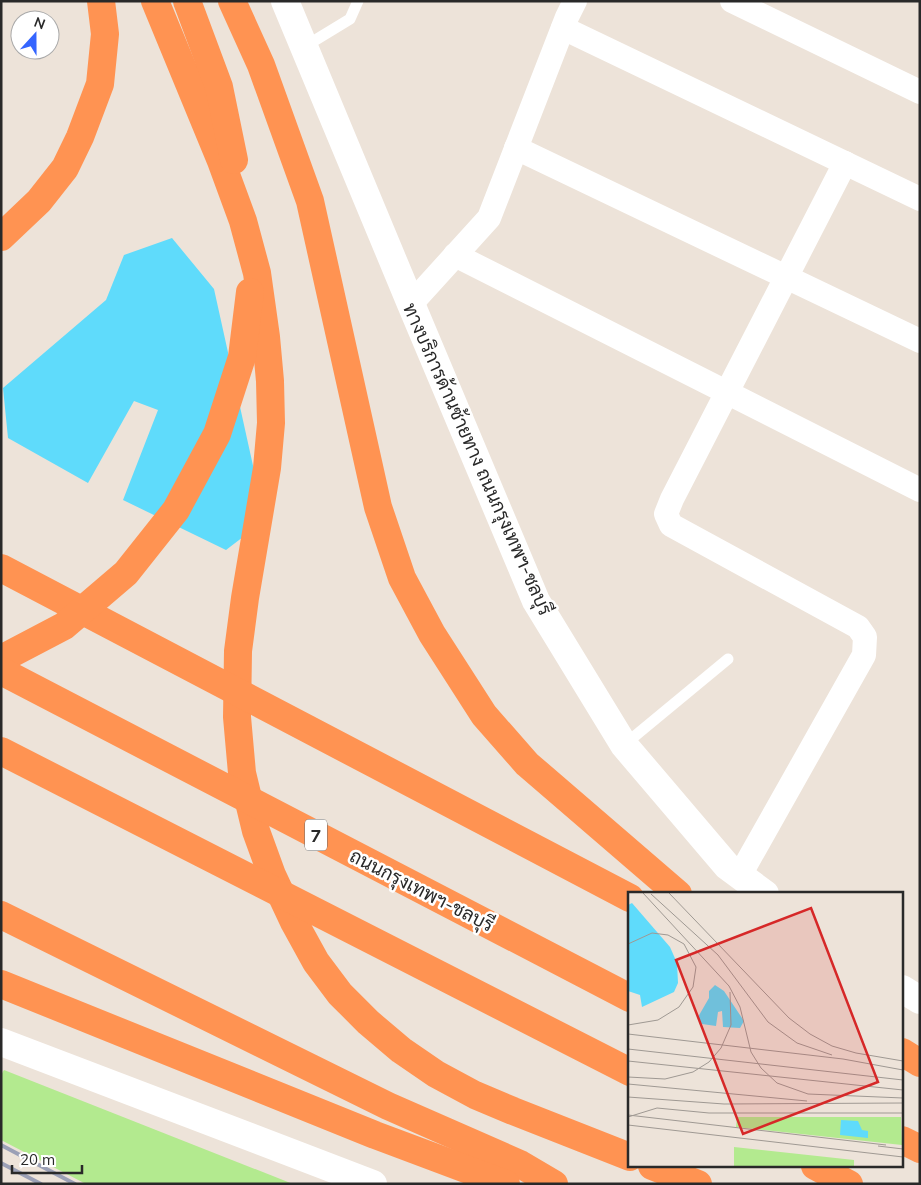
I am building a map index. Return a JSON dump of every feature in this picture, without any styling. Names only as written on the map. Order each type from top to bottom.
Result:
[{"type":"highway","points":[[1,237],[39,201],[65,168],[80,137],[100,84],[105,34],[101,1]]},
{"type":"highway","points":[[155,1],[221,161],[243,221],[257,273],[266,337],[271,423],[267,468],[246,589],[239,642],[237,717],[242,773],[256,831],[272,875],[294,922],[316,962],[340,994],[368,1022],[401,1050],[436,1074],[475,1094],[628,1157]]},
{"type":"highway","points":[[1,658],[64,626],[126,573],[176,510],[217,434],[242,357],[250,286],[242,200],[219,87],[187,1]]},
{"type":"highway","points":[[232,1],[261,65],[310,201],[378,507],[402,578],[432,634],[484,715],[514,750],[527,764],[676,892]]},
{"type":"highway","points":[[1,568],[628,897]]},
{"type":"highway","name":"ถนนกรุงเทพฯ-ชลบุรี","points":[[1,671],[628,997]]},
{"type":"highway","points":[[1,751],[628,1071]]},
{"type":"highway","points":[[1,915],[388,1106],[520,1164],[554,1184]]},
{"type":"highway","points":[[1,984],[375,1135],[506,1184]]},
{"type":"highway","points":[[904,1053],[920,1063]]},
{"type":"highway","points":[[904,1141],[920,1149]]},
{"type":"highway","points":[[657,1168],[698,1184]]},
{"type":"highway","points":[[819,1168],[849,1184]]},
{"type":"main road","name":"ทางบริการด้านซ้ายทาง ถนนกรุงเทพฯ-ชลบุรี","points":[[285,1],[536,601],[624,745],[728,866],[762,892]]},
{"type":"main road","points":[[904,990],[920,1000]]},
{"type":"main road","points":[[1,1042],[373,1184]]},
{"type":"street","points":[[411,304],[488,218],[574,1]]},
{"type":"street","points":[[732,1],[920,92]]},
{"type":"street","points":[[563,28],[920,199]]},
{"type":"street","points":[[516,148],[920,341]]},
{"type":"street","points":[[740,875],[864,655],[865,637],[858,627],[670,525],[666,514],[726,392],[845,163]]},
{"type":"street","points":[[455,255],[920,490]]},
{"type":"lane","points":[[304,48],[350,19],[358,1]]},
{"type":"lane","points":[[624,745],[728,659]]},
{"type":"green space","points":[[4,1070],[293,1184],[86,1184],[1,1140],[1,1075]]},
{"type":"water","points":[[172,238],[214,289],[265,520],[226,550],[123,500],[158,410],[134,401],[88,483],[8,438],[3,388],[106,300],[124,255]]},
{"type":"railway","points":[[1,1145],[75,1184]]},
{"type":"railway","points":[[1,1163],[41,1184]]}]
